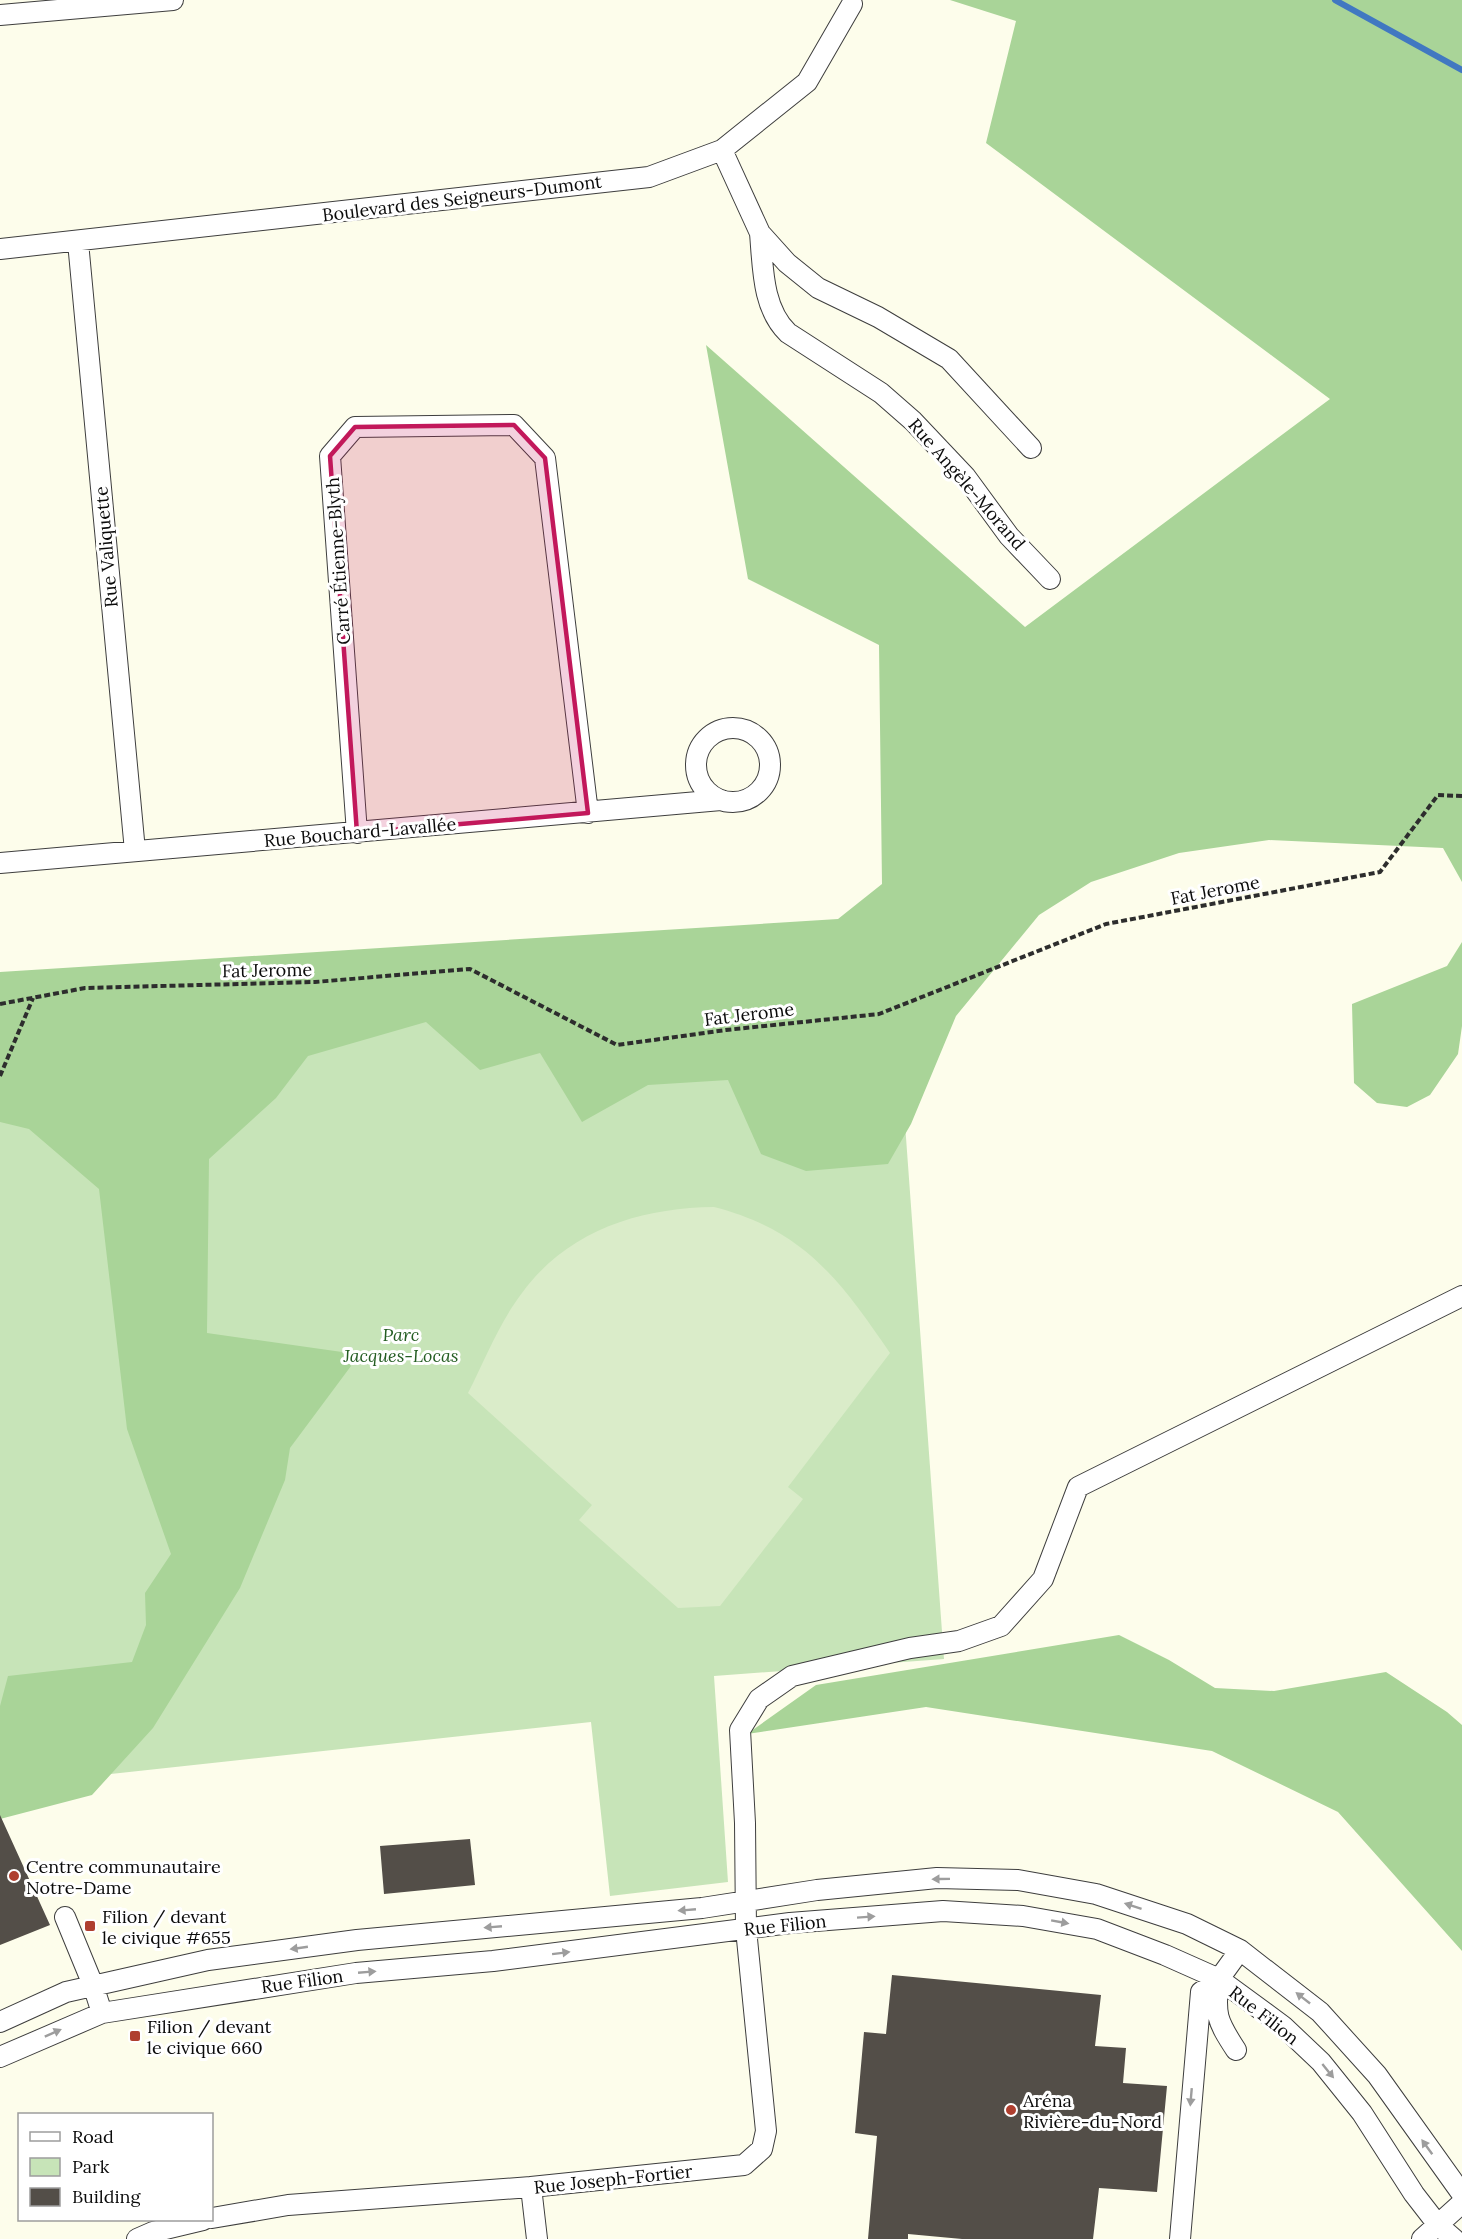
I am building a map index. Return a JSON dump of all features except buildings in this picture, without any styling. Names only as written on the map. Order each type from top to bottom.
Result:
[{"type":"street","points":[[0,15],[70,4],[173,0]]},
{"type":"street","name":"Boulevard des Seigneurs-Dumont","points":[[0,249],[649,177],[722,150],[807,82],[852,4]]},
{"type":"street","name":"Rue Angèle-Morand","points":[[722,150],[759,233],[770,306],[776,321],[788,333],[881,393],[913,421],[965,476],[1009,536],[1050,579]]},
{"type":"street","name":"Rue Angèle-Morand","points":[[759,233],[787,263],[818,288],[878,317],[949,359],[1030,448]]},
{"type":"street","name":"Rue Valiquette","points":[[78,242],[135,851]]},
{"type":"street","name":"Carré Étienne-Blyth","points":[[357,833],[330,456],[355,427],[514,425],[545,458],[588,813]]},
{"type":"street","name":"Rue Bouchard-Lavallée","points":[[0,863],[721,800]]},
{"type":"street","name":"Rue Joseph-Fortier","points":[[213,2217],[288,2205],[531,2187],[744,2165],[762,2149],[766,2131],[746,1929],[745,1823],[740,1731],[759,1699],[792,1676],[910,1648],[959,1641],[1001,1626],[1043,1579],[1078,1487],[1462,1296]]},
{"type":"street","name":"Rue Filion","points":[[0,2022],[66,1992],[208,1960],[357,1940],[745,1903],[817,1890],[937,1878],[1018,1880],[1096,1894],[1187,1924],[1240,1950],[1320,2012],[1377,2075],[1462,2194]]},
{"type":"street","name":"Rue Filion","points":[[0,2057],[102,2013],[356,1973],[493,1961],[790,1923],[943,1911],[1023,1916],[1097,1929],[1219,1979],[1283,2026],[1321,2062],[1362,2113],[1414,2194],[1438,2224],[1454,2239]]},
{"type":"street","points":[[65,1917],[102,2013]]},
{"type":"street","points":[[1180,2239],[1201,1992],[1219,1979],[1240,1950]]},
{"type":"street","points":[[1197,2025],[1236,2050],[1219,2024],[1216,2001],[1219,1979]]},
{"type":"street","points":[[531,2187],[537,2239]]},
{"type":"street","points":[[1422,2239],[1462,2204]]},
{"type":"street","points":[[137,2239],[153,2232],[199,2221]]},
{"type":"path","name":"Fat Jerome","points":[[0,1004],[85,988],[315,982],[470,969],[617,1045],[726,1030],[879,1014],[1106,924],[1380,873],[1438,795],[1462,796]]},
{"type":"path","points":[[0,1076],[33,998]]},
{"type":"highlighted area","points":[[514,425],[545,458],[588,813],[357,833],[330,456],[355,427]]},
{"type":"green space","points":[[950,0],[1462,0],[1462,882],[1443,848],[1269,840],[1179,853],[1091,882],[1039,915],[956,1016],[911,1124],[888,1164],[806,1171],[761,1154],[728,1080],[648,1085],[582,1122],[540,1053],[480,1070],[426,1022],[308,1056],[276,1098],[209,1159],[207,1333],[342,1352],[351,1366],[290,1448],[285,1480],[240,1588],[153,1728],[92,1795],[0,1819],[0,1706],[8,1676],[132,1662],[146,1625],[145,1593],[171,1554],[127,1429],[99,1189],[29,1129],[0,1122],[0,972],[838,919],[882,884],[879,645],[748,579],[706,345],[1025,627],[1330,399],[986,143],[1016,21]]},
{"type":"green space","name":"Parc Jacques-Locas","points":[[890,918],[944,1659],[714,1676],[728,1882],[610,1896],[591,1722],[0,1786],[0,974]]},
{"type":"green space","points":[[1462,942],[1462,1026],[1458,1054],[1430,1095],[1407,1107],[1377,1103],[1354,1083],[1352,1004],[1447,966]]},
{"type":"green space","points":[[714,1207],[772,1229],[817,1261],[854,1303],[890,1353],[788,1487],[803,1499],[720,1606],[678,1608],[579,1520],[592,1505],[468,1393],[499,1329],[514,1305],[540,1271],[561,1253],[583,1238],[633,1218],[686,1208]]},
{"type":"green space","points":[[1119,1635],[1169,1660],[1215,1688],[1274,1691],[1386,1672],[1447,1712],[1462,1725],[1462,1951],[1338,1812],[1212,1751],[926,1707],[747,1734],[816,1685]]},
{"type":"waterway","points":[[1335,0],[1462,70]]},
{"type":"place","name":"Centre communautaire Notre-Dame","points":[[14,1876]]},
{"type":"place","name":"Filion / devant le civique #655","points":[[90,1926]]},
{"type":"place","name":"Filion / devant le civique 660","points":[[135,2036]]},
{"type":"place","name":"Aréna Rivière-du-Nord","points":[[1011,2110]]}]
